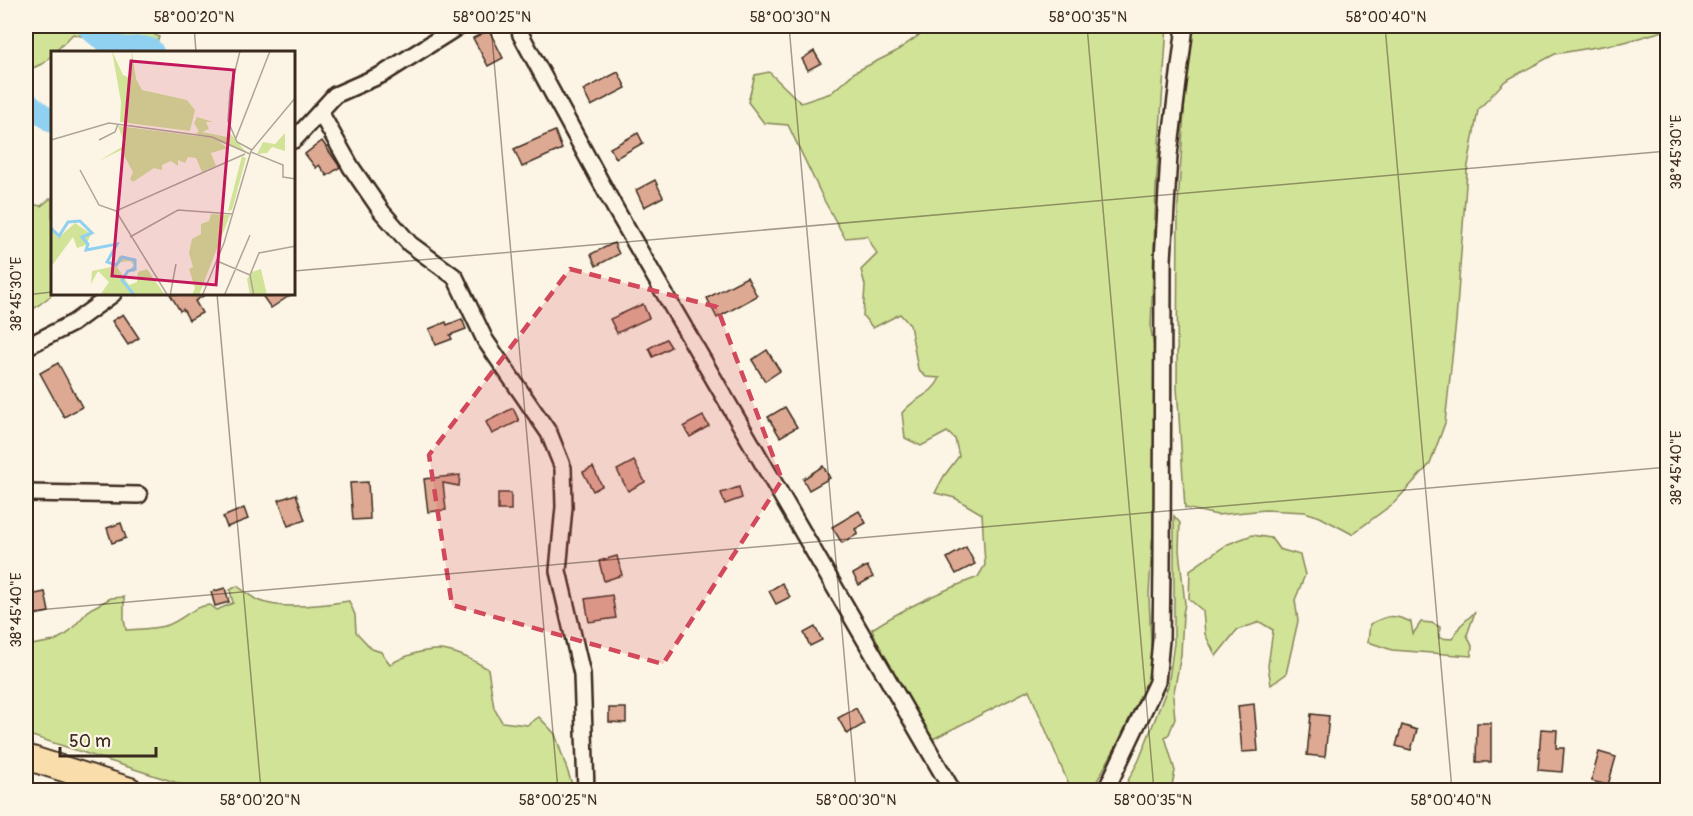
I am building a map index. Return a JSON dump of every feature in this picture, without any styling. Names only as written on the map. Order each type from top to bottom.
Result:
[{"type":"main road","points":[[26,757],[130,790]]},
{"type":"street","points":[[296,138],[335,95],[383,74],[459,26]]},
{"type":"street","points":[[519,26],[521,35],[616,210],[952,790]]},
{"type":"street","points":[[1106,790],[1157,682],[1161,640],[1162,576],[1163,260],[1169,155],[1185,26]]},
{"type":"street","points":[[320,112],[351,166],[382,212],[410,244],[455,277],[485,340],[549,433],[563,468],[564,507],[558,571],[582,674],[586,790]]},
{"type":"street","points":[[26,347],[72,323],[110,296]]},
{"type":"street","points":[[26,493],[139,495]]},
{"type":"highlighted area","points":[[570,269],[717,307],[782,480],[663,664],[452,605],[429,455]]},
{"type":"green space","points":[[26,26],[98,26],[109,29],[142,27],[159,37],[154,51],[108,51],[89,38],[73,34],[56,51],[51,51],[51,56],[44,63],[26,71]]},
{"type":"green space","points":[[932,26],[1167,26],[1156,189],[1151,329],[1158,374],[1160,490],[1152,542],[1149,595],[1152,670],[1145,694],[1092,790],[1071,790],[1029,690],[929,741],[884,658],[872,629],[924,600],[978,577],[985,565],[982,514],[955,498],[935,493],[959,456],[955,439],[947,432],[921,446],[905,438],[902,413],[932,389],[940,378],[926,377],[918,369],[910,325],[900,314],[873,328],[863,316],[865,285],[861,270],[877,254],[867,236],[845,238],[788,125],[764,123],[748,102],[755,75],[769,72],[801,103],[831,93],[855,72],[895,52]]},
{"type":"green space","points":[[1193,26],[1667,26],[1667,30],[1625,42],[1555,54],[1505,81],[1478,110],[1467,171],[1456,321],[1445,423],[1430,464],[1394,503],[1352,534],[1320,517],[1305,512],[1265,510],[1217,515],[1185,508],[1177,387],[1178,205],[1188,50]]},
{"type":"green space","points":[[51,198],[51,296],[26,315],[26,203],[41,206]]},
{"type":"green space","points":[[1174,516],[1180,523],[1179,550],[1185,604],[1181,655],[1173,697],[1175,719],[1169,734],[1165,737],[1175,771],[1171,790],[1123,790],[1139,760],[1168,686],[1174,643]]},
{"type":"green space","points":[[1252,535],[1271,538],[1279,549],[1300,555],[1305,575],[1295,600],[1298,621],[1286,674],[1271,685],[1268,666],[1273,630],[1260,622],[1237,630],[1216,656],[1205,634],[1203,611],[1189,599],[1190,570],[1228,544]]},
{"type":"green space","points":[[237,586],[257,600],[278,605],[303,606],[349,601],[355,615],[356,632],[372,649],[381,652],[390,664],[428,650],[451,652],[475,661],[488,669],[494,708],[502,722],[527,725],[539,717],[555,734],[574,790],[199,790],[26,734],[26,646],[54,641],[67,634],[90,609],[111,598],[124,597],[126,630],[147,629],[168,625],[204,606],[210,605],[217,610],[233,603],[230,590]]},
{"type":"green space","points":[[1475,612],[1467,635],[1472,646],[1471,656],[1392,650],[1368,642],[1370,624],[1390,617],[1411,622],[1413,634],[1421,622],[1432,623],[1440,627],[1439,638],[1452,639],[1460,626]]},
{"type":"building","points":[[489,30],[503,58],[488,66],[473,38]]},
{"type":"building","points":[[814,51],[821,63],[808,70],[802,59]]},
{"type":"building","points":[[618,72],[626,88],[591,106],[583,90]]},
{"type":"building","points":[[555,131],[562,149],[522,167],[514,149]]},
{"type":"building","points":[[638,133],[643,143],[616,158],[610,148]]},
{"type":"building","points":[[322,141],[340,167],[327,176],[319,165],[316,168],[305,154]]},
{"type":"building","points":[[655,180],[663,197],[644,207],[636,190]]},
{"type":"building","points":[[614,243],[619,254],[596,266],[591,254]]},
{"type":"building","points":[[747,277],[757,296],[717,318],[707,298]]},
{"type":"building","points":[[171,296],[203,296],[195,301],[202,313],[189,320],[183,309],[180,311]]},
{"type":"building","points":[[262,296],[289,296],[271,308]]},
{"type":"building","points":[[643,304],[649,318],[617,333],[610,319]]},
{"type":"building","points":[[123,314],[139,338],[128,345],[112,321]]},
{"type":"building","points":[[462,319],[466,329],[450,335],[452,339],[436,345],[429,329]]},
{"type":"building","points":[[666,339],[671,347],[653,357],[649,348]]},
{"type":"building","points":[[767,350],[780,371],[765,381],[752,360]]},
{"type":"building","points":[[58,363],[82,407],[64,417],[40,373]]},
{"type":"building","points":[[785,407],[797,427],[780,437],[768,417]]},
{"type":"building","points":[[513,408],[519,421],[492,434],[486,422]]},
{"type":"building","points":[[703,416],[709,426],[690,437],[684,426]]},
{"type":"building","points":[[634,461],[645,482],[628,491],[617,470]]},
{"type":"building","points":[[823,466],[830,478],[809,490],[803,479]]},
{"type":"building","points":[[593,467],[602,486],[593,491],[583,472]]},
{"type":"building","points":[[460,475],[459,486],[443,483],[446,510],[428,512],[424,479]]},
{"type":"building","points":[[368,482],[370,519],[353,520],[350,483]]},
{"type":"building","points":[[739,487],[742,498],[725,504],[721,493]]},
{"type":"building","points":[[498,493],[511,493],[511,510],[498,510]]},
{"type":"building","points":[[296,494],[305,520],[288,526],[279,500]]},
{"type":"building","points":[[244,508],[248,519],[227,527],[223,517]]},
{"type":"building","points":[[859,511],[866,523],[855,529],[858,534],[842,543],[832,527]]},
{"type":"building","points":[[121,523],[126,538],[112,543],[107,528]]},
{"type":"building","points":[[966,547],[975,564],[956,574],[947,558]]},
{"type":"building","points":[[617,556],[622,575],[604,581],[599,561]]},
{"type":"building","points":[[867,566],[873,577],[859,585],[853,574]]},
{"type":"building","points":[[782,583],[790,597],[776,604],[769,591]]},
{"type":"building","points":[[225,588],[229,602],[215,606],[211,592]]},
{"type":"building","points":[[45,592],[49,612],[34,615],[30,595]]},
{"type":"building","points":[[612,595],[616,618],[589,622],[585,599]]},
{"type":"building","points":[[815,627],[822,640],[810,646],[804,633]]},
{"type":"building","points":[[1254,704],[1258,751],[1242,752],[1238,706]]},
{"type":"building","points":[[609,708],[626,708],[626,723],[609,722]]},
{"type":"building","points":[[856,708],[864,724],[847,734],[838,718]]},
{"type":"building","points":[[1311,714],[1329,716],[1325,757],[1307,755]]},
{"type":"building","points":[[1477,723],[1491,723],[1491,762],[1476,762]]},
{"type":"building","points":[[1402,725],[1417,730],[1411,750],[1396,746]]},
{"type":"building","points":[[1541,729],[1557,730],[1556,748],[1564,748],[1562,772],[1538,770]]},
{"type":"building","points":[[1599,752],[1616,757],[1608,785],[1591,781]]},
{"type":"waterway","points":[[87,26],[111,44],[122,48],[145,47],[152,51]]},
{"type":"waterway","points":[[26,101],[51,121]]}]
